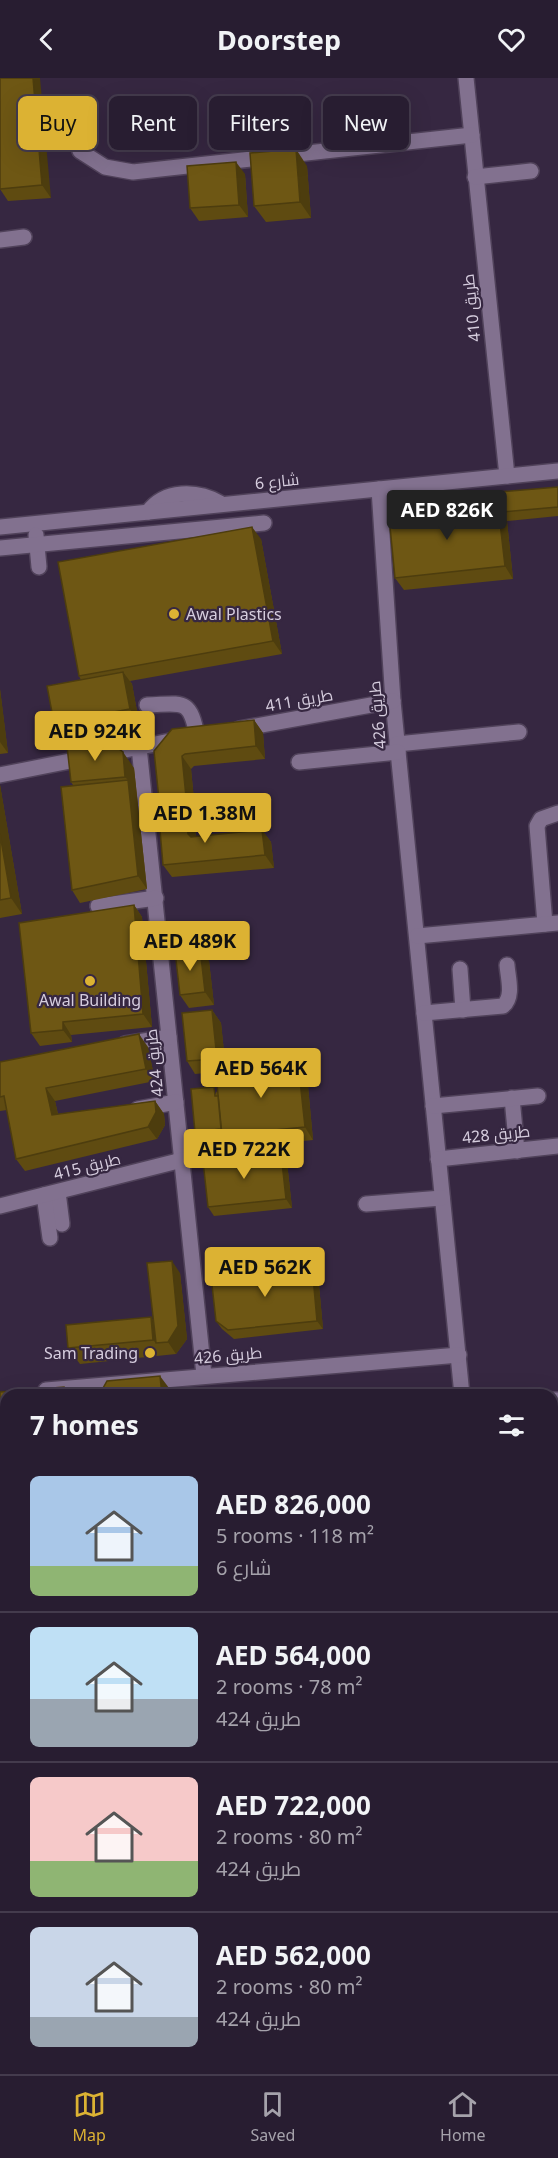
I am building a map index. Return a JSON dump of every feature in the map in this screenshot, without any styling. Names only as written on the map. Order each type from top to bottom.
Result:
[{"type":"street","name":"طريق 410","points":[[466,78],[507,476]]},
{"type":"street","points":[[80,151],[105,167],[133,172],[472,135]]},
{"type":"street","points":[[475,177],[531,171]]},
{"type":"street","points":[[0,240],[24,237]]},
{"type":"street","name":"شارع 6","points":[[0,527],[558,471]]},
{"type":"street","name":"طريق 426","points":[[379,489],[393,701],[462,1389]]},
{"type":"street","points":[[37,523],[39,567]]},
{"type":"street","points":[[0,548],[264,523]]},
{"type":"street","name":"طريق 411","points":[[0,775],[393,701]]},
{"type":"street","points":[[147,705],[186,706],[209,734]]},
{"type":"street","points":[[299,762],[519,732]]},
{"type":"street","name":"طريق 424","points":[[139,747],[204,1375]]},
{"type":"street","points":[[417,936],[552,924],[537,826],[541,819],[558,813]]},
{"type":"street","points":[[98,906],[156,898]]},
{"type":"street","points":[[424,1013],[499,1008],[507,1004],[510,995],[507,965]]},
{"type":"street","points":[[460,969],[463,1010]]},
{"type":"street","points":[[108,1046],[170,1037]]},
{"type":"street","points":[[433,1106],[538,1096]]},
{"type":"street","points":[[512,1098],[517,1150]]},
{"type":"street","points":[[126,1111],[176,1102]]},
{"type":"street","name":"طريق 428","points":[[438,1159],[558,1146]]},
{"type":"street","name":"طريق 415","points":[[0,1206],[182,1158],[227,1152]]},
{"type":"street","points":[[51,1193],[62,1224]]},
{"type":"street","points":[[50,1238],[51,1193]]},
{"type":"street","points":[[366,1204],[443,1201]]},
{"type":"street","points":[[401,1209],[443,1201]]},
{"type":"street","name":"طريق 426","points":[[105,1389],[204,1375],[459,1355]]},
{"type":"building","points":[[0,78],[33,78],[35,96],[18,96],[18,150],[39,150],[42,185],[0,189]]},
{"type":"building","points":[[296,150],[300,202],[254,206],[250,153]]},
{"type":"building","points":[[236,162],[239,205],[190,208],[187,166]]},
{"type":"building","points":[[558,487],[558,507],[501,512],[499,492]]},
{"type":"building","points":[[498,505],[505,566],[395,578],[389,516]]},
{"type":"building","name":"Awal Plastics","points":[[252,527],[273,641],[79,676],[58,562]]},
{"type":"building","points":[[123,672],[130,709],[54,723],[47,686]]},
{"type":"building","points":[[254,720],[256,746],[185,754],[182,756],[186,797],[159,799],[154,751],[172,729]]},
{"type":"building","points":[[109,742],[123,752],[125,777],[71,782],[67,746]]},
{"type":"building","points":[[128,780],[138,876],[72,890],[61,787]]},
{"type":"building","points":[[186,815],[188,834],[191,837],[262,830],[265,855],[163,865],[159,818]]},
{"type":"building","points":[[0,834],[11,898],[0,900]]},
{"type":"building","name":"Awal Building","points":[[134,905],[143,1014],[63,1022],[63,1030],[31,1033],[19,923]]},
{"type":"building","points":[[200,948],[205,992],[180,995],[175,951]]},
{"type":"building","points":[[212,1010],[217,1059],[187,1061],[182,1013]]},
{"type":"building","points":[[139,1034],[146,1069],[46,1088],[52,1115],[155,1101],[156,1112],[148,1127],[16,1159],[4,1096],[0,1097],[0,1062]]},
{"type":"building","points":[[298,1062],[305,1127],[222,1135],[217,1084],[228,1083],[226,1069]]},
{"type":"building","points":[[214,1087],[215,1096],[218,1096],[221,1129],[195,1132],[191,1089]]},
{"type":"building","points":[[281,1153],[286,1199],[208,1207],[203,1161]]},
{"type":"building","points":[[172,1261],[178,1326],[168,1342],[156,1343],[147,1263]]},
{"type":"building","points":[[312,1265],[317,1321],[228,1330],[216,1321],[211,1276]]},
{"type":"building","points":[[151,1317],[153,1340],[68,1348],[66,1325]]},
{"type":"building","points":[[160,1376],[161,1389],[103,1389],[107,1381]]},
{"type":"building","points":[[64,1387],[64,1389],[38,1389]]},
{"type":"place","name":"Awal Plastics","points":[[174,614]]},
{"type":"place","name":"Awal Building","points":[[90,981]]},
{"type":"place","name":"Sam Trading","points":[[150,1353]]}]
